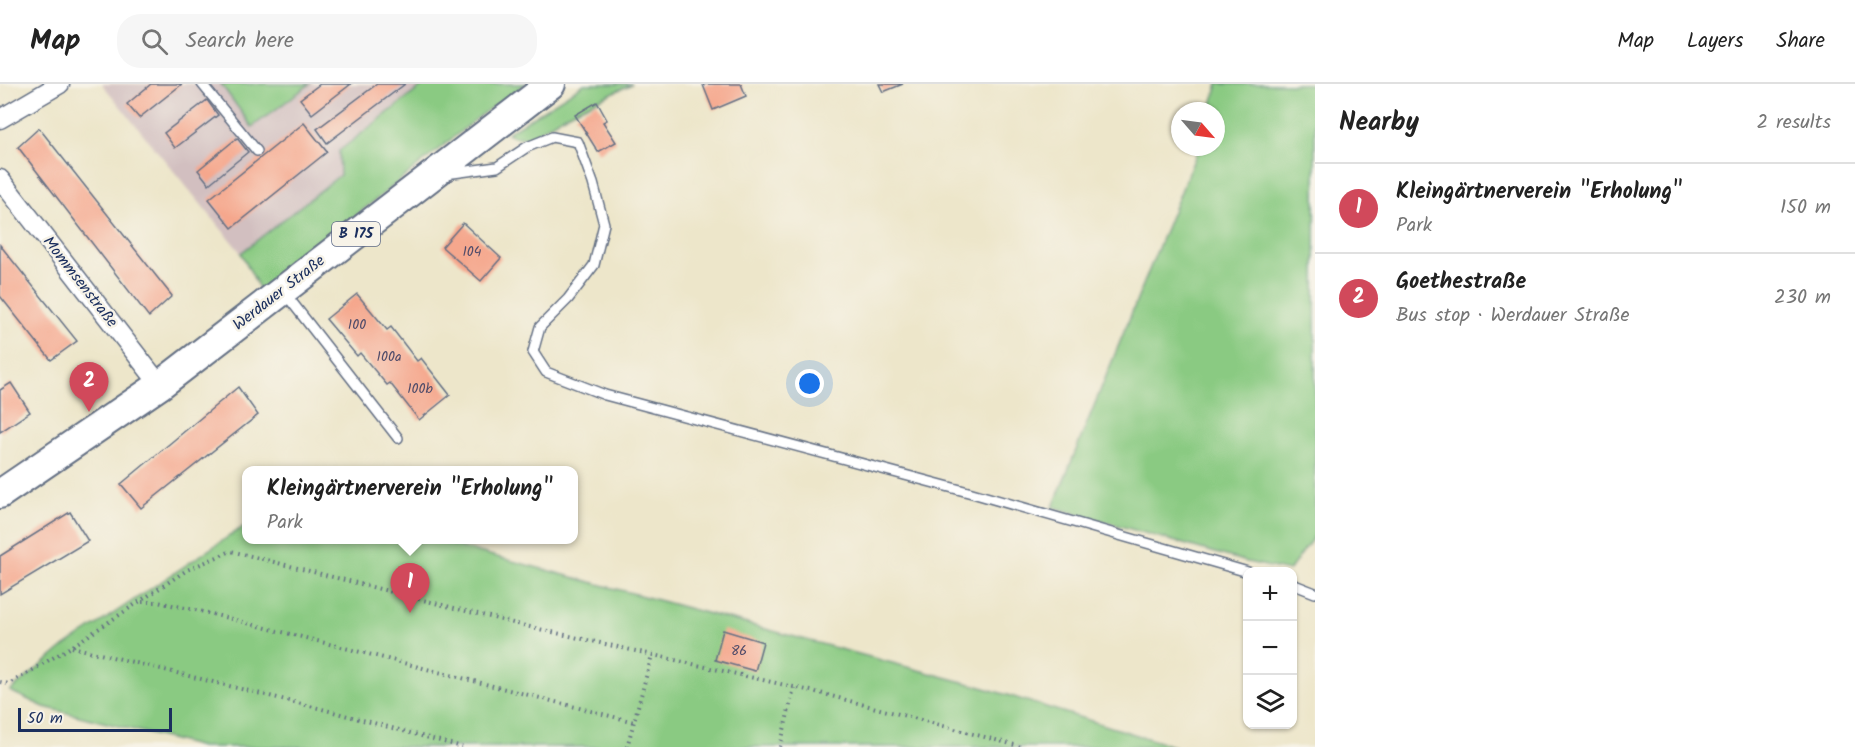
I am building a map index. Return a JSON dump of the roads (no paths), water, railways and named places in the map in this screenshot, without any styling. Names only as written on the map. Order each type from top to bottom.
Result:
[{"type":"main road","name":"Werdauer Straße","points":[[0,494],[160,385],[551,84]]},
{"type":"street","points":[[0,119],[60,84]]},
{"type":"street","name":"Mommsenstraße","points":[[0,178],[160,385]]},
{"type":"lane","points":[[202,84],[257,151]]},
{"type":"lane","points":[[427,179],[463,170],[498,167],[527,147],[552,137],[578,141],[604,224],[594,265],[568,300],[540,327],[533,352],[546,372],[605,395],[972,493],[1243,571]]},
{"type":"lane","points":[[283,291],[398,438]]},
{"type":"lane","points":[[1297,585],[1315,592]]},
{"type":"place","name":"Goethestraße","points":[[89,412]]},
{"type":"place","name":"Kleingärtnerverein \"Erholung\"","points":[[410,613]]}]
